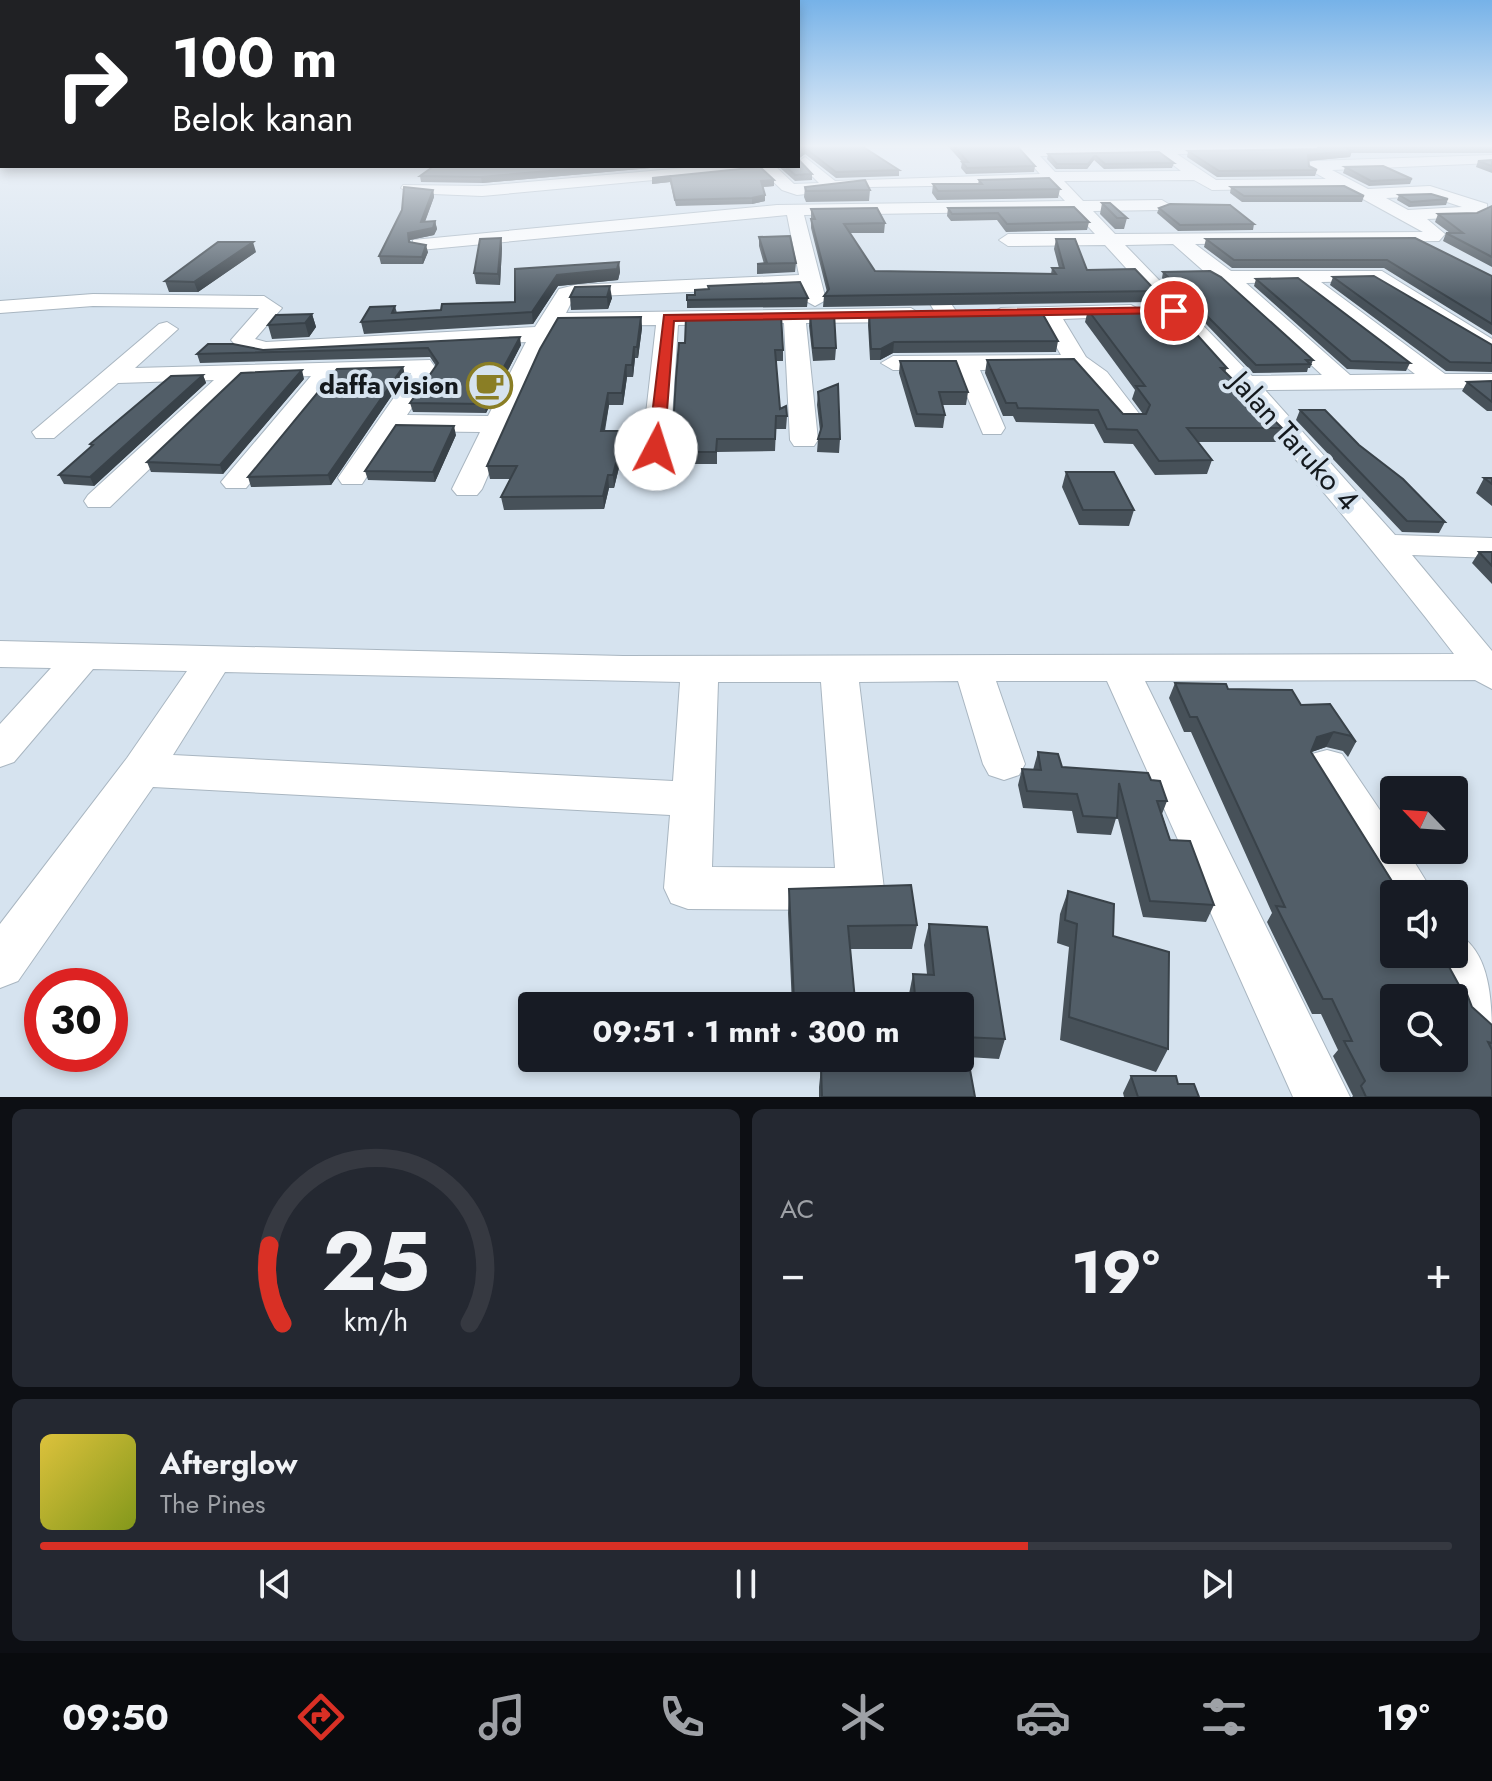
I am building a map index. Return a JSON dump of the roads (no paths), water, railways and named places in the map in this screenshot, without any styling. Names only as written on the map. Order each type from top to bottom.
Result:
[{"type":"street","name":"Jalan Taruko 4","points":[[1068,196],[1245,383],[1386,544],[1488,672]]},
{"type":"street","points":[[1008,240],[1436,235],[1379,203],[1352,196]]},
{"type":"street","points":[[1354,199],[1381,196]]},
{"type":"street","points":[[1401,215],[1458,213],[1481,208],[1446,196]]},
{"type":"street","points":[[420,244],[794,210],[1162,205]]},
{"type":"street","points":[[794,210],[811,281],[806,316],[804,440]]},
{"type":"street","points":[[1458,213],[1492,228]]},
{"type":"street","points":[[1415,237],[1444,254]]},
{"type":"street","points":[[1178,239],[1214,270],[1228,277],[1344,382]]},
{"type":"street","points":[[1228,277],[1375,275],[1492,349]]},
{"type":"street","points":[[1303,278],[1440,382]]},
{"type":"street","points":[[467,489],[495,424],[566,293],[674,288],[716,281],[811,281]]},
{"type":"street","points":[[932,291],[948,315]]},
{"type":"street","points":[[0,307],[93,300],[264,302],[271,308],[242,340],[250,347],[266,349],[668,318],[1174,311]]},
{"type":"street","points":[[1048,313],[1077,362],[1098,377],[1131,420]]},
{"type":"street","points":[[656,449],[668,318]]},
{"type":"street","points":[[45,432],[167,329]]},
{"type":"street","points":[[965,362],[992,428]]},
{"type":"street","points":[[893,363],[1077,362]]},
{"type":"street","points":[[114,376],[422,365],[425,370],[352,478]]},
{"type":"street","points":[[236,482],[331,368]]},
{"type":"street","points":[[99,501],[235,373]]},
{"type":"street","points":[[1245,383],[1492,381]]},
{"type":"street","points":[[390,423],[495,424]]},
{"type":"street","points":[[1386,544],[1492,548]]},
{"type":"street","points":[[0,654],[700,669],[1120,668],[1488,672]]},
{"type":"street","points":[[0,751],[83,656]]},
{"type":"street","points":[[0,964],[142,770],[215,659]]},
{"type":"street","points":[[973,668],[1004,764]]},
{"type":"street","points":[[1120,668],[1322,1097]]},
{"type":"street","points":[[700,669],[688,888],[860,889],[839,669]]},
{"type":"street","points":[[1327,766],[1401,880]]},
{"type":"street","points":[[142,770],[693,799]]},
{"type":"street","points":[[1459,968],[1492,1019]]},
{"type":"place","name":"daffa vision","points":[[490,385]]}]
